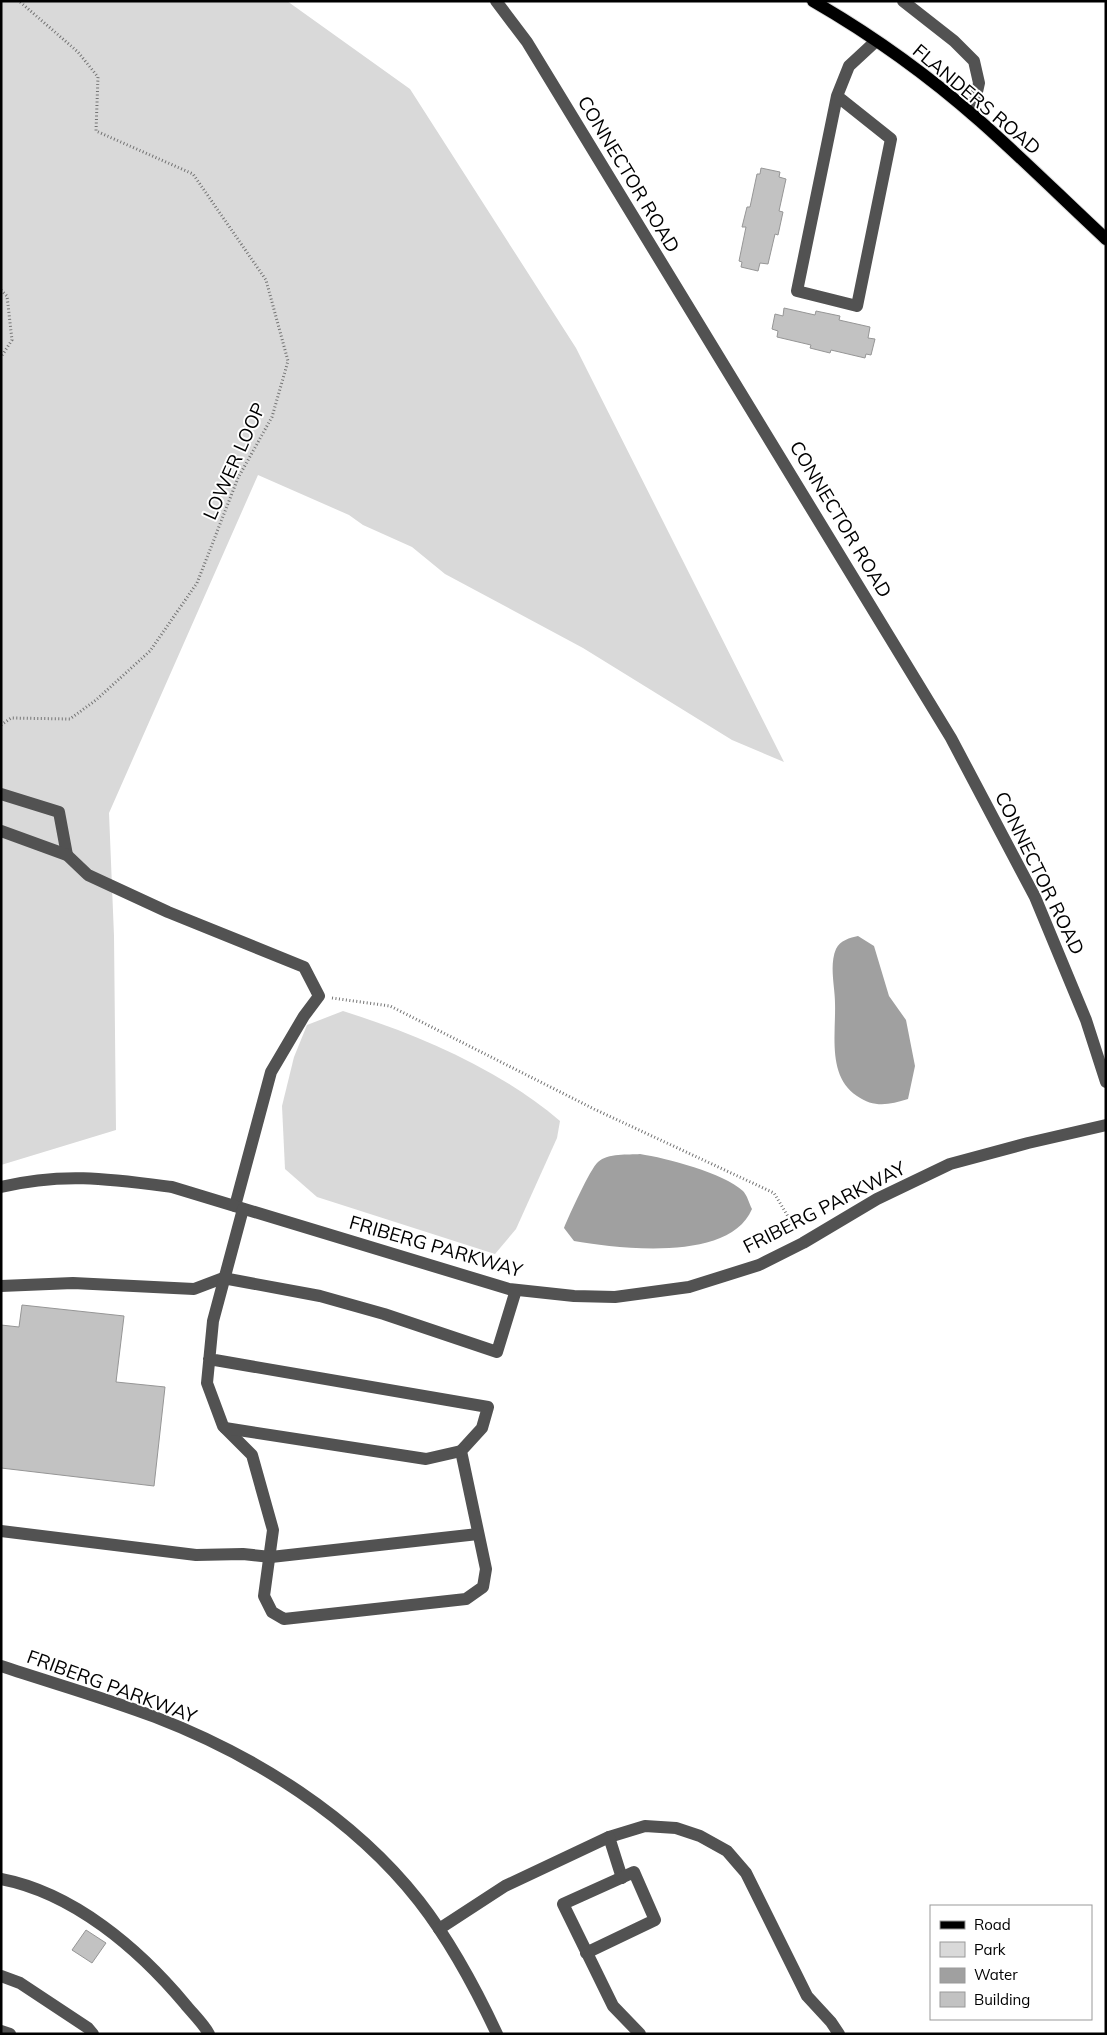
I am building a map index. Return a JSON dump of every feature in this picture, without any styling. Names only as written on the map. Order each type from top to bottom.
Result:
[{"type":"main road","name":"FLANDERS ROAD","points":[[813,1],[876,41],[972,114],[1106,239]]},
{"type":"street","name":"CONNECTOR ROAD","points":[[496,1],[527,42],[951,738],[1035,897],[1086,1020],[1106,1082]]},
{"type":"street","points":[[903,1],[954,41],[974,61],[979,83],[972,114]]},
{"type":"street","points":[[836,96],[891,140],[857,306],[797,291],[836,96],[849,66],[876,41]]},
{"type":"street","points":[[1,794],[58,812],[67,855]]},
{"type":"street","points":[[1,831],[67,855],[88,875],[168,912],[304,968],[319,996],[304,1016],[271,1072],[213,1321],[207,1383],[225,1428],[252,1455],[273,1530],[271,1557],[264,1596],[272,1612],[284,1619],[466,1599],[482,1588],[486,1569],[461,1451]]},
{"type":"street","name":"FRIBERG PARKWAY","points":[[1,1187],[68,1177],[117,1180],[172,1187],[516,1290],[574,1296],[615,1297],[689,1287],[759,1264],[803,1243],[877,1199],[950,1164],[1028,1142],[1106,1125]]},
{"type":"street","points":[[1,1286],[73,1283],[194,1289],[224,1278],[320,1296],[384,1314],[497,1352],[516,1290]]},
{"type":"street","points":[[209,1359],[488,1406],[482,1428],[461,1451],[426,1458],[225,1428]]},
{"type":"street","points":[[1,1531],[196,1555],[244,1554],[271,1557],[478,1534]]},
{"type":"street","name":"FRIBERG PARKWAY","points":[[1,1666],[156,1718],[261,1767],[345,1826],[388,1867],[419,1901],[473,1981],[497,2034]]},
{"type":"street","points":[[439,1930],[506,1886],[609,1837],[645,1826],[676,1828],[700,1836],[727,1851],[746,1873],[807,1996],[831,2022],[839,2034]]},
{"type":"street","points":[[609,1837],[622,1878]]},
{"type":"street","points":[[586,1953],[654,1920],[634,1872],[563,1904],[586,1953],[613,2006],[640,2034]]},
{"type":"street","points":[[1,1879],[60,1899],[115,1935],[161,1976],[209,2034]]},
{"type":"street","points":[[1,1976],[20,1983],[88,2028],[93,2034]]},
{"type":"street","points":[[1,2032],[10,2034]]},
{"type":"path","name":"LOWER LOOP","points":[[1,725],[11,718],[70,719],[96,700],[150,651],[197,583],[238,478],[272,417],[288,361],[266,280],[192,174],[96,131],[98,77],[78,52],[19,1]]},
{"type":"path","points":[[1,290],[7,296],[12,340],[1,357]]},
{"type":"path","points":[[319,996],[390,1006],[594,1109],[774,1193],[803,1243]]},
{"type":"green space","points":[[1,1],[287,1],[410,89],[576,348],[784,762],[732,740],[583,648],[445,574],[412,547],[363,525],[349,515],[258,475],[109,813],[114,936],[116,1130],[1,1165]]},
{"type":"green space","points":[[343,1011],[372,1020],[429,1043],[485,1070],[536,1102],[560,1121],[557,1138],[516,1229],[495,1254],[317,1197],[285,1169],[282,1106],[294,1057],[307,1025]]},
{"type":"water","points":[[858,936],[874,946],[889,996],[906,1020],[915,1066],[908,1099],[894,1103],[876,1104],[863,1100],[847,1088],[837,1066],[834,1041],[834,955],[840,943]]},
{"type":"water","points":[[640,1154],[679,1163],[723,1178],[743,1191],[752,1209],[740,1226],[721,1237],[698,1245],[672,1248],[645,1248],[618,1247],[574,1241],[564,1228],[594,1166],[607,1157]]},
{"type":"building","points":[[761,168],[780,172],[779,177],[786,179],[779,211],[783,212],[778,235],[775,234],[768,264],[760,263],[758,271],[741,267],[742,262],[739,261],[746,227],[742,227],[747,207],[750,207],[757,174],[760,174]]},
{"type":"building","points":[[784,308],[815,315],[816,311],[840,316],[839,320],[870,327],[868,338],[875,339],[871,355],[866,354],[865,358],[831,350],[830,353],[810,348],[811,345],[777,337],[778,331],[772,329],[775,314],[783,316]]},
{"type":"building","points":[[22,1305],[124,1316],[116,1382],[165,1387],[154,1486],[1,1468],[1,1325],[19,1327]]},
{"type":"building","points":[[86,1930],[106,1943],[92,1963],[72,1950]]}]
